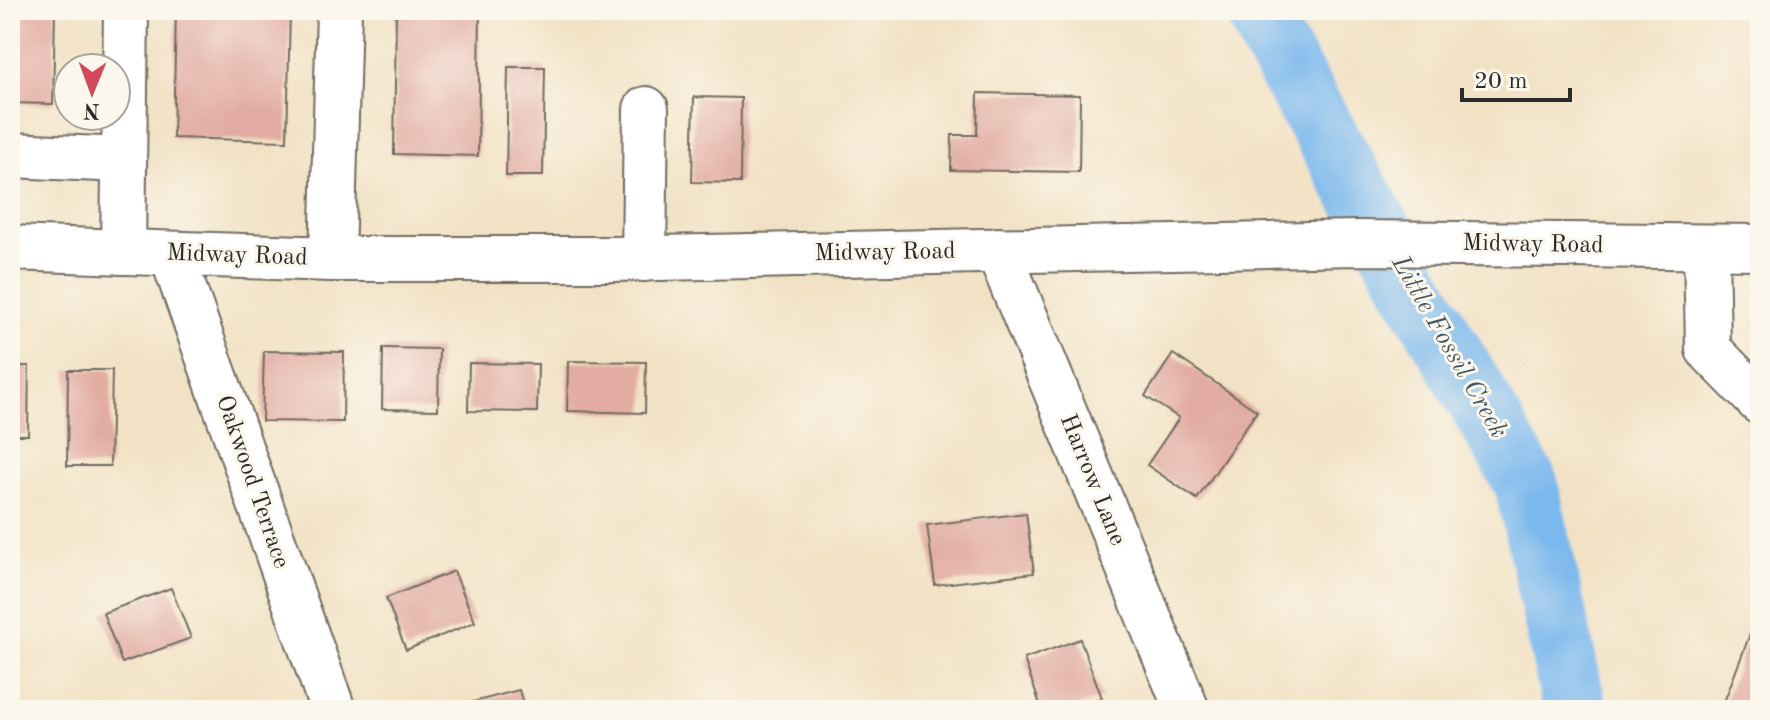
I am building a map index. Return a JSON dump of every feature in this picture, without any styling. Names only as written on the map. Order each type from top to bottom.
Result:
[{"type":"main road","points":[[123,252],[126,10]]},
{"type":"main road","points":[[332,259],[339,10]]},
{"type":"main road","points":[[644,259],[646,109]]},
{"type":"main road","points":[[10,155],[124,160]]},
{"type":"main road","name":"Midway Road","points":[[10,248],[332,259],[644,259],[1357,243],[1760,247]]},
{"type":"main road","points":[[1706,247],[1708,349],[1760,402]]},
{"type":"main road","name":"Harrow Lane","points":[[998,250],[1187,710]]},
{"type":"main road","name":"Oakwood Terrace","points":[[172,255],[333,710]]},
{"type":"building","points":[[10,10],[55,10],[52,104],[10,103]]},
{"type":"building","points":[[176,10],[290,10],[287,141],[173,138]]},
{"type":"building","points":[[396,10],[480,10],[478,156],[394,154]]},
{"type":"building","points":[[508,67],[545,67],[543,176],[506,176]]},
{"type":"building","points":[[978,93],[1080,95],[1079,172],[951,170],[952,135],[977,135]]},
{"type":"building","points":[[694,97],[741,98],[740,183],[692,182]]},
{"type":"building","points":[[383,348],[439,349],[438,410],[382,409]]},
{"type":"building","points":[[264,351],[344,352],[343,422],[262,421]]},
{"type":"building","points":[[1173,354],[1257,411],[1197,499],[1147,465],[1179,418],[1145,396]]},
{"type":"building","points":[[568,361],[646,362],[645,413],[567,411]]},
{"type":"building","points":[[469,363],[538,364],[537,412],[468,411]]},
{"type":"building","points":[[10,366],[29,366],[28,435],[10,435]]},
{"type":"building","points":[[68,370],[112,370],[110,466],[67,466]]},
{"type":"building","points":[[1026,513],[1034,573],[935,585],[927,525]]},
{"type":"building","points":[[454,571],[475,622],[406,650],[386,598]]},
{"type":"building","points":[[171,588],[191,638],[122,663],[103,613]]},
{"type":"building","points":[[1760,608],[1760,710],[1721,710]]},
{"type":"building","points":[[1080,639],[1102,698],[1074,710],[1042,710],[1024,659]]},
{"type":"building","points":[[519,690],[525,710],[447,710],[447,709]]},
{"type":"building","points":[[619,704],[621,710],[602,710],[602,709]]},
{"type":"waterway","name":"Little Fossil Creek","points":[[1257,10],[1273,43],[1526,483],[1575,710]]}]
